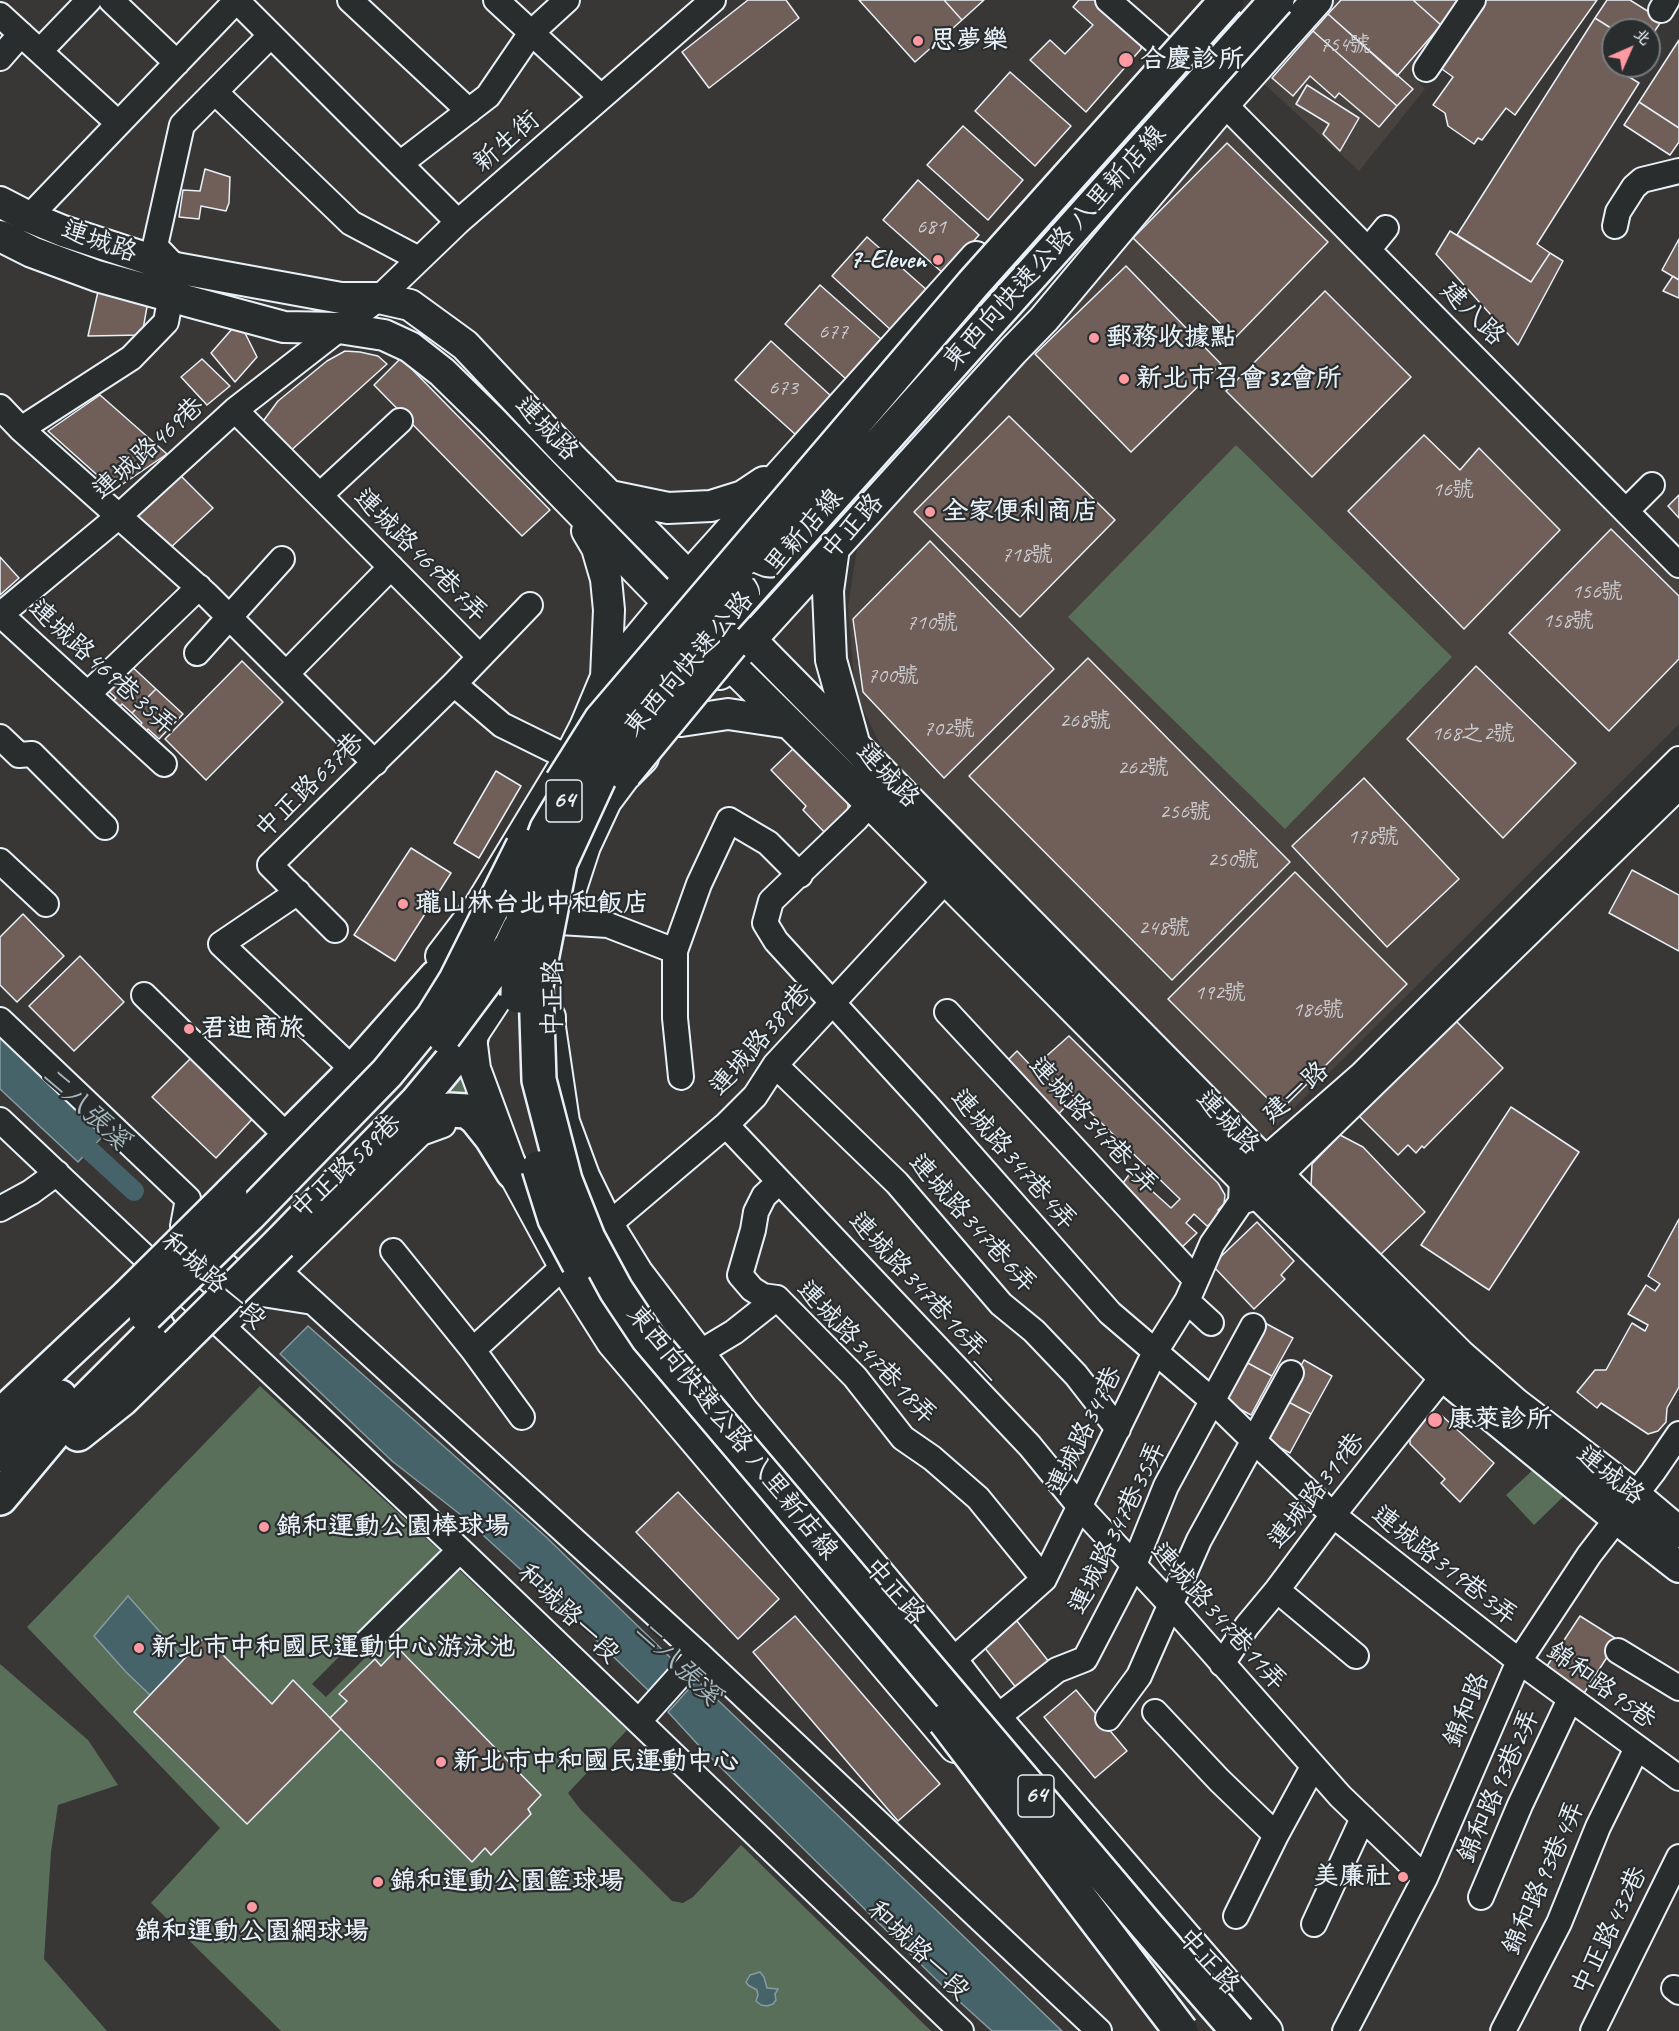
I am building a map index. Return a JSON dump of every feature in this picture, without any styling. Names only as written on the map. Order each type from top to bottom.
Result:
[{"type":"highway","points":[[0,1455],[249,1215],[387,1073],[433,1017],[456,980],[525,841],[601,720],[973,284],[1227,0]]},
{"type":"highway","name":"東西向快速公路 八里新店線","points":[[1211,2022],[1092,1894],[930,1709],[627,1344],[591,1287],[555,1219],[536,1157],[521,1095],[517,1043],[519,954],[527,885],[547,829],[583,768],[620,713],[679,637],[1036,234],[1249,0]]},
{"type":"highway","points":[[4,1494],[61,1425],[158,1328],[336,1159],[399,1091],[444,1036],[511,946],[586,783],[609,745],[673,663],[1267,0]]},
{"type":"highway","name":"東西向快速公路 八里新店線","points":[[1238,2031],[648,1338],[616,1290],[588,1238],[565,1180],[539,1080],[536,986],[560,863],[600,776],[642,713],[1277,0]]},
{"type":"highway","points":[[548,867],[711,668],[874,479],[1144,173],[1301,0]]},
{"type":"highway","points":[[525,841],[581,779],[620,721],[654,678],[673,663]]},
{"type":"highway","points":[[400,1017],[430,968]]},
{"type":"highway","points":[[0,1416],[128,1296],[343,1082],[436,977],[451,969],[475,968]]},
{"type":"highway","points":[[4,1494],[122,1399],[379,1142],[417,1102],[471,1037]]},
{"type":"highway","points":[[379,1142],[426,1114],[449,1110],[467,1111],[476,1118],[509,1161]]},
{"type":"highway","points":[[930,1709],[1181,2031]]},
{"type":"main road","name":"中正路","points":[[1191,2031],[930,1709],[612,1342],[564,1266],[509,1161],[475,1069],[471,1037],[480,905],[569,758],[606,677],[676,612],[699,586],[738,522],[1208,0]]},
{"type":"main road","name":"中正路","points":[[1211,2022],[988,1729],[952,1661],[749,1418],[637,1272],[608,1224],[584,1176],[564,1122],[550,1027],[555,947],[564,909],[585,846],[606,801],[624,777],[681,721],[721,657],[744,631],[834,548],[1044,319],[1224,104],[1317,0]]},
{"type":"main road","name":"連城路","points":[[0,202],[174,283],[284,327],[339,328],[384,336],[410,346],[442,372],[676,612],[870,803],[945,881],[1257,1182],[1452,1365],[1616,1518],[1679,1567]]},
{"type":"main road","name":"連城路","points":[[0,236],[32,252],[97,276],[341,298],[379,298],[410,305],[465,345],[561,447],[854,742],[1257,1182]]},
{"type":"main road","points":[[610,496],[668,508],[711,506],[743,496],[791,464]]},
{"type":"main road","points":[[569,503],[597,548],[606,579],[609,610],[606,677]]},
{"type":"main road","points":[[834,548],[828,591],[831,660],[854,742]]},
{"type":"main road","points":[[624,777],[639,749],[678,693],[721,657]]},
{"type":"main road","points":[[681,721],[728,714],[789,723]]},
{"type":"main road","points":[[430,968],[480,905]]},
{"type":"main road","points":[[471,1037],[508,979],[564,909]]},
{"type":"main road","points":[[475,968],[508,979]]},
{"type":"main road","name":"中正路","points":[[508,979],[519,987],[528,1000],[531,1011],[529,1045],[537,1112],[544,1147],[561,1202],[605,1287],[654,1356],[988,1729],[1267,2031]]},
{"type":"main road","points":[[529,1045],[564,1122]]},
{"type":"main road","points":[[509,1161],[561,1202]]},
{"type":"main road","name":"連城路","points":[[1452,1365],[1516,1404],[1635,1495],[1679,1532]]},
{"type":"main road","points":[[930,1709],[988,1729]]},
{"type":"main road","points":[[1211,2022],[1252,2031]]},
{"type":"street","points":[[40,51],[89,0]]},
{"type":"street","points":[[112,0],[177,63]]},
{"type":"street","points":[[28,217],[236,0],[458,222]]},
{"type":"street","points":[[350,0],[469,111]]},
{"type":"street","points":[[496,0],[601,97]]},
{"type":"street","points":[[401,164],[488,96],[531,33],[567,0]]},
{"type":"street","name":"新生街","points":[[339,328],[379,298],[458,222],[713,0]]},
{"type":"street","points":[[1108,0],[1164,49]]},
{"type":"street","points":[[1426,69],[1473,0]]},
{"type":"street","points":[[0,15],[118,123]]},
{"type":"street","points":[[0,58],[21,34]]},
{"type":"street","points":[[21,429],[131,358],[166,322],[174,283],[155,246],[182,125],[272,34]]},
{"type":"street","points":[[215,92],[351,223],[419,260]]},
{"type":"street","name":"建八路","points":[[1224,104],[1679,565]]},
{"type":"street","points":[[1615,226],[1618,212],[1634,187],[1642,180],[1679,171]]},
{"type":"street","points":[[1368,250],[1386,228]]},
{"type":"street","name":"連城路469巷","points":[[0,614],[119,516],[235,410],[339,328]]},
{"type":"street","points":[[0,407],[21,429],[199,587],[375,763]]},
{"type":"street","name":"連城路469巷7弄","points":[[235,410],[480,657]]},
{"type":"street","name":"連城路469巷7弄","points":[[320,495],[400,421]]},
{"type":"street","points":[[1626,511],[1652,485]]},
{"type":"street","points":[[197,653],[282,559]]},
{"type":"street","points":[[286,674],[391,567]]},
{"type":"street","points":[[88,694],[199,587]]},
{"type":"street","name":"中正路637巷","points":[[335,930],[270,865],[454,684],[530,605]]},
{"type":"street","name":"連城路469巷35弄","points":[[0,614],[164,764]]},
{"type":"street","points":[[454,684],[502,725],[569,758]]},
{"type":"street","points":[[0,737],[19,755],[32,754],[105,827]]},
{"type":"street","name":"建一路","points":[[1257,1182],[1362,1074],[1679,759]]},
{"type":"street","name":"建一路","points":[[1257,1182],[1679,787]]},
{"type":"street","points":[[681,1077],[675,1018],[675,951],[699,884],[729,820],[768,843],[800,875],[870,803]]},
{"type":"street","points":[[0,861],[46,904]]},
{"type":"street","name":"連城路347巷4弄","points":[[800,875],[771,901],[765,923],[776,942],[1103,1304],[1155,1352],[1214,1401],[1254,1442]]},
{"type":"street","name":"連城路389巷","points":[[608,1224],[726,1125],[755,1096],[775,1065],[945,881]]},
{"type":"street","points":[[298,892],[221,944],[344,1061]]},
{"type":"street","points":[[564,909],[675,951]]},
{"type":"street","points":[[0,1400],[148,1260],[280,1129],[430,968]]},
{"type":"street","points":[[144,995],[280,1129]]},
{"type":"street","name":"連城路347巷2弄","points":[[947,1012],[1196,1279]]},
{"type":"street","name":"和城路一段","points":[[0,1020],[188,1199],[183,1226],[256,1293],[313,1302]]},
{"type":"street","name":"連城路347巷6弄","points":[[775,1065],[897,1183],[1001,1304],[1034,1331],[1076,1376],[1118,1429]]},
{"type":"street","name":"和城路一段","points":[[0,1120],[460,1550],[961,2031]]},
{"type":"street","name":"中正路589巷","points":[[223,1327],[421,1133],[439,1126],[455,1125],[470,1131],[509,1161]]},
{"type":"street","name":"連城路347巷16弄＿","points":[[726,1125],[1030,1446],[1080,1507]]},
{"type":"street","points":[[0,1209],[31,1192],[57,1173]]},
{"type":"street","name":"連城路347巷18弄","points":[[779,1182],[764,1196],[756,1212],[740,1275],[752,1289],[763,1296],[777,1298],[855,1377],[903,1438],[932,1458],[978,1498],[1044,1579]]},
{"type":"street","name":"連城路347巷","points":[[952,1661],[1044,1579],[1155,1352],[1186,1301],[1212,1244],[1257,1182]]},
{"type":"street","points":[[393,1251],[473,1350],[522,1417]]},
{"type":"street","points":[[473,1350],[564,1266]]},
{"type":"street","name":"和城路一段","points":[[279,1271],[699,1654],[1099,2031]]},
{"type":"street","points":[[699,1353],[734,1332],[777,1298]]},
{"type":"street","points":[[1186,1301],[1211,1323]]},
{"type":"street","name":"連城路347巷35弄","points":[[988,1729],[1057,1670],[1085,1659],[1134,1565],[1166,1486],[1253,1326]]},
{"type":"street","name":"連城路319巷","points":[[1222,1664],[1247,1626],[1452,1365]]},
{"type":"street","points":[[1107,1718],[1139,1676],[1199,1540],[1291,1373]]},
{"type":"street","name":"錦和路","points":[[1345,2031],[1425,1878],[1519,1661],[1589,1555],[1679,1434]]},
{"type":"street","name":"連城路319巷3弄","points":[[1254,1442],[1333,1515],[1519,1661]]},
{"type":"street","name":"連城路347巷11弄","points":[[1080,1507],[1170,1604],[1313,1767],[1425,1878]]},
{"type":"street","points":[[366,1643],[460,1550]]},
{"type":"street","points":[[1277,1590],[1356,1656]]},
{"type":"street","points":[[1618,1651],[1679,1688]]},
{"type":"street","points":[[639,1721],[699,1654]]},
{"type":"street","name":"錦和路95巷","points":[[1519,1661],[1679,1778]]},
{"type":"street","name":"錦和路93巷2弄","points":[[1481,1897],[1520,1805],[1570,1699]]},
{"type":"street","points":[[1155,1712],[1219,1780],[1276,1835]]},
{"type":"street","name":"錦和路93巷4弄","points":[[1503,2031],[1559,1923],[1598,1827],[1637,1748]]},
{"type":"street","points":[[1236,1916],[1313,1767]]},
{"type":"street","points":[[1314,1924],[1363,1818]]},
{"type":"street","name":"中正路432巷","points":[[1593,2031],[1679,1857]]},
{"type":"shaded area","points":[[1331,0],[1465,0],[1410,73],[1425,89],[1359,171],[1260,80]]},
{"type":"shaded area","points":[[1227,121],[1679,577],[1679,724],[1261,1141],[882,749],[855,691],[848,606],[857,549]]},
{"type":"green space","points":[[1236,445],[1452,657],[1285,829],[1068,617]]},
{"type":"green space","points":[[464,1068],[474,1096],[444,1102],[439,1092]]},
{"type":"green space","points":[[260,1386],[442,1553],[312,1684],[326,1697],[456,1567],[627,1730],[568,1793],[580,1809],[672,1901],[683,1903],[693,1897],[741,1845],[931,2031],[281,2031],[151,1903],[220,1828],[27,1627]]},
{"type":"green space","points":[[1535,1468],[1565,1495],[1534,1525],[1506,1495]]},
{"type":"green space","points":[[0,1664],[88,1740],[118,1785],[58,1805],[51,1852],[44,1959],[107,2031],[0,2031]]},
{"type":"water","points":[[0,1036],[104,1135],[78,1162],[0,1089]]},
{"type":"water","points":[[308,1326],[545,1536],[676,1663],[650,1692],[461,1515],[392,1461],[280,1354]]},
{"type":"water","name":"新北市中和國民運動中心游泳池","points":[[128,1596],[184,1659],[150,1695],[94,1636]]},
{"type":"water","points":[[697,1680],[1062,2031],[992,2031],[950,1993],[703,1750],[668,1712]]},
{"type":"water","points":[[760,1972],[767,1988],[778,1989],[775,1994],[776,2000],[767,2006],[756,2001],[757,1990],[746,1982],[750,1975]]},
{"type":"building","points":[[748,0],[786,0],[799,18],[709,88],[682,52]]},
{"type":"building","name":"思夢樂","points":[[859,0],[944,0],[962,20],[915,62]]},
{"type":"building","points":[[944,0],[984,0],[962,20]]},
{"type":"building","points":[[1079,0],[1102,0],[1142,40],[1141,49],[1086,112],[1030,60],[1050,40],[1065,54],[1093,25],[1073,7]]},
{"type":"building","points":[[1341,0],[1413,0],[1441,25],[1397,76],[1328,14]]},
{"type":"building","points":[[1413,0],[1463,0],[1441,25]]},
{"type":"building","points":[[1480,0],[1597,0],[1515,115],[1506,108],[1482,140],[1478,138],[1474,144],[1448,126],[1445,113],[1433,105],[1453,77],[1435,64]]},
{"type":"building","points":[[1607,0],[1630,0],[1659,18],[1601,18],[1601,22],[1595,18]]},
{"type":"building","points":[[1328,14],[1413,89],[1397,106],[1313,31]]},
{"type":"building","points":[[1595,18],[1601,22],[1601,78],[1631,78],[1639,83],[1537,244],[1550,253],[1531,282],[1457,235]]},
{"type":"building","points":[[1313,31],[1397,106],[1379,127],[1339,93],[1335,98],[1310,76],[1293,96],[1272,78]]},
{"type":"building","points":[[1679,40],[1679,128],[1639,102],[1654,78],[1661,78],[1661,68]]},
{"type":"building","points":[[1010,72],[1071,126],[1035,166],[975,111]]},
{"type":"building","points":[[1307,85],[1359,118],[1340,151],[1323,134],[1329,124],[1296,104]]},
{"type":"building","points":[[1639,102],[1679,128],[1679,142],[1670,155],[1624,125]]},
{"type":"building","points":[[963,126],[1023,180],[988,220],[927,165]]},
{"type":"building","points":[[1227,143],[1328,242],[1235,338],[1133,238]]},
{"type":"building","points":[[205,169],[230,177],[229,203],[226,211],[201,206],[199,219],[179,217],[183,190],[200,191]]},
{"type":"building","points":[[918,180],[979,235],[944,274],[883,220]]},
{"type":"building","points":[[1450,231],[1531,282],[1550,253],[1563,261],[1518,345],[1436,254]]},
{"type":"building","points":[[867,237],[928,291],[892,331],[832,276]]},
{"type":"building","points":[[1679,239],[1679,280],[1662,270]]},
{"type":"building","points":[[1126,266],[1221,364],[1131,452],[1035,354]]},
{"type":"building","points":[[1673,276],[1679,280],[1679,298],[1663,291]]},
{"type":"building","points":[[820,285],[881,339],[846,379],[785,324]]},
{"type":"building","points":[[99,287],[148,301],[142,335],[88,336]]},
{"type":"building","points":[[1325,291],[1411,377],[1312,477],[1226,391]]},
{"type":"building","points":[[239,321],[257,357],[235,382],[211,353]]},
{"type":"building","points":[[771,341],[831,396],[796,435],[735,380]]},
{"type":"building","points":[[345,351],[378,356],[387,364],[287,454],[261,424],[278,401],[327,361]]},
{"type":"building","points":[[401,358],[550,510],[522,536],[374,385]]},
{"type":"building","points":[[202,359],[230,386],[207,405],[181,377]]},
{"type":"building","points":[[100,395],[167,454],[114,490],[48,431]]},
{"type":"building","points":[[1009,416],[1115,520],[1020,617],[914,512]]},
{"type":"building","points":[[1424,435],[1460,470],[1479,448],[1560,530],[1464,629],[1348,511]]},
{"type":"building","points":[[181,476],[213,508],[167,551],[134,519]]},
{"type":"building","points":[[1679,495],[1679,518],[1668,506]]},
{"type":"building","points":[[1611,529],[1679,596],[1679,659],[1609,731],[1509,633]]},
{"type":"building","points":[[930,541],[1054,669],[944,778],[863,692],[853,619]]},
{"type":"building","points":[[0,557],[19,578],[0,595]]},
{"type":"building","points":[[1088,658],[1290,862],[1172,980],[969,776]]},
{"type":"building","points":[[242,661],[283,702],[206,780],[165,739]]},
{"type":"building","points":[[128,663],[156,689],[132,713],[122,704],[115,712],[108,706],[116,698],[104,687]]},
{"type":"building","points":[[1476,666],[1576,763],[1503,838],[1407,739]]},
{"type":"building","points":[[156,689],[183,714],[159,739],[148,729],[142,736],[135,730],[142,723],[132,713]]},
{"type":"building","points":[[796,746],[848,803],[848,814],[829,837],[803,810],[806,806],[771,770]]},
{"type":"building","points":[[496,771],[521,786],[479,858],[454,843]]},
{"type":"building","points":[[1364,778],[1459,879],[1387,947],[1292,846]]},
{"type":"building","name":"瓏山林台北中和飯店","points":[[411,848],[451,873],[395,961],[354,935]]},
{"type":"building","points":[[1632,870],[1679,895],[1679,951],[1609,913]]},
{"type":"building","points":[[1295,872],[1407,984],[1280,1111],[1168,999]]},
{"type":"building","points":[[23,914],[64,956],[17,1002],[0,985],[0,937]]},
{"type":"building","points":[[80,956],[124,1002],[74,1051],[29,1006]]},
{"type":"building","points":[[1454,1019],[1503,1068],[1424,1148],[1422,1146],[1416,1153],[1408,1145],[1398,1155],[1358,1115]]},
{"type":"building","points":[[1069,1036],[1218,1183],[1225,1195],[1224,1204],[1218,1210],[1222,1216],[1207,1226],[1194,1214],[1186,1223],[1197,1233],[1180,1249],[1118,1190],[1131,1172],[1171,1208],[1180,1199],[1056,1079],[1048,1086],[1067,1105],[1053,1120],[1003,1065],[1017,1051],[1033,1068]]},
{"type":"building","points":[[193,1056],[257,1114],[216,1158],[152,1097]]},
{"type":"building","points":[[1511,1107],[1579,1152],[1489,1290],[1421,1245]]},
{"type":"building","points":[[1340,1135],[1363,1147],[1425,1212],[1380,1255],[1311,1187],[1312,1164]]},
{"type":"building","points":[[1679,1219],[1679,1387],[1667,1408],[1666,1422],[1658,1431],[1648,1434],[1601,1403],[1597,1408],[1577,1392],[1595,1370],[1606,1370],[1632,1323],[1645,1331],[1648,1325],[1628,1314],[1646,1285],[1655,1291],[1660,1284],[1648,1276]]},
{"type":"building","points":[[1257,1222],[1294,1261],[1281,1275],[1285,1279],[1254,1309],[1212,1265]]},
{"type":"building","points":[[1265,1323],[1293,1338],[1272,1376],[1244,1361]]},
{"type":"building","points":[[1304,1360],[1332,1376],[1311,1414],[1283,1399]]},
{"type":"building","points":[[1244,1361],[1272,1376],[1251,1415],[1223,1400]]},
{"type":"building","points":[[1283,1399],[1311,1414],[1290,1453],[1262,1438]]},
{"type":"building","points":[[1430,1413],[1440,1414],[1494,1463],[1460,1502],[1441,1483],[1445,1479],[1410,1444],[1410,1433]]},
{"type":"building","points":[[678,1492],[779,1599],[738,1639],[636,1532]]},
{"type":"building","points":[[795,1616],[940,1784],[898,1821],[753,1652]]},
{"type":"building","points":[[1013,1616],[1053,1667],[1021,1694],[981,1643]]},
{"type":"building","points":[[1580,1616],[1618,1640],[1579,1701],[1545,1669]]},
{"type":"building","points":[[205,1637],[272,1704],[293,1680],[341,1729],[247,1824],[134,1712]]},
{"type":"building","name":"新北市中和國民運動中心","points":[[398,1648],[541,1795],[528,1809],[531,1814],[491,1855],[485,1848],[472,1862],[330,1718],[347,1701],[339,1694],[375,1659],[381,1666]]},
{"type":"building","points":[[1076,1690],[1127,1751],[1095,1778],[1044,1717]]},
{"type":"waterway","name":"二八張溪","points":[[70,1132],[134,1191]]},
{"type":"place","name":"思夢樂","points":[[918,41]]},
{"type":"place","name":"合慶診所","points":[[1126,60]]},
{"type":"place","name":"7-Eleven","points":[[938,260]]},
{"type":"place","name":"郵務收據點","points":[[1094,338]]},
{"type":"place","name":"新北市召會32會所","points":[[1124,379]]},
{"type":"place","name":"全家便利商店","points":[[930,512]]},
{"type":"place","name":"瓏山林台北中和飯店","points":[[403,904]]},
{"type":"place","name":"君迪商旅","points":[[189,1029]]},
{"type":"place","name":"康萊診所","points":[[1435,1420]]},
{"type":"place","name":"錦和運動公園棒球場","points":[[264,1527]]},
{"type":"place","name":"新北市中和國民運動中心游泳池","points":[[139,1648]]},
{"type":"place","name":"新北市中和國民運動中心","points":[[441,1762]]},
{"type":"place","name":"美廉社","points":[[1403,1877]]},
{"type":"place","name":"錦和運動公園籃球場","points":[[378,1882]]},
{"type":"place","name":"錦和運動公園網球場","points":[[252,1907]]}]
